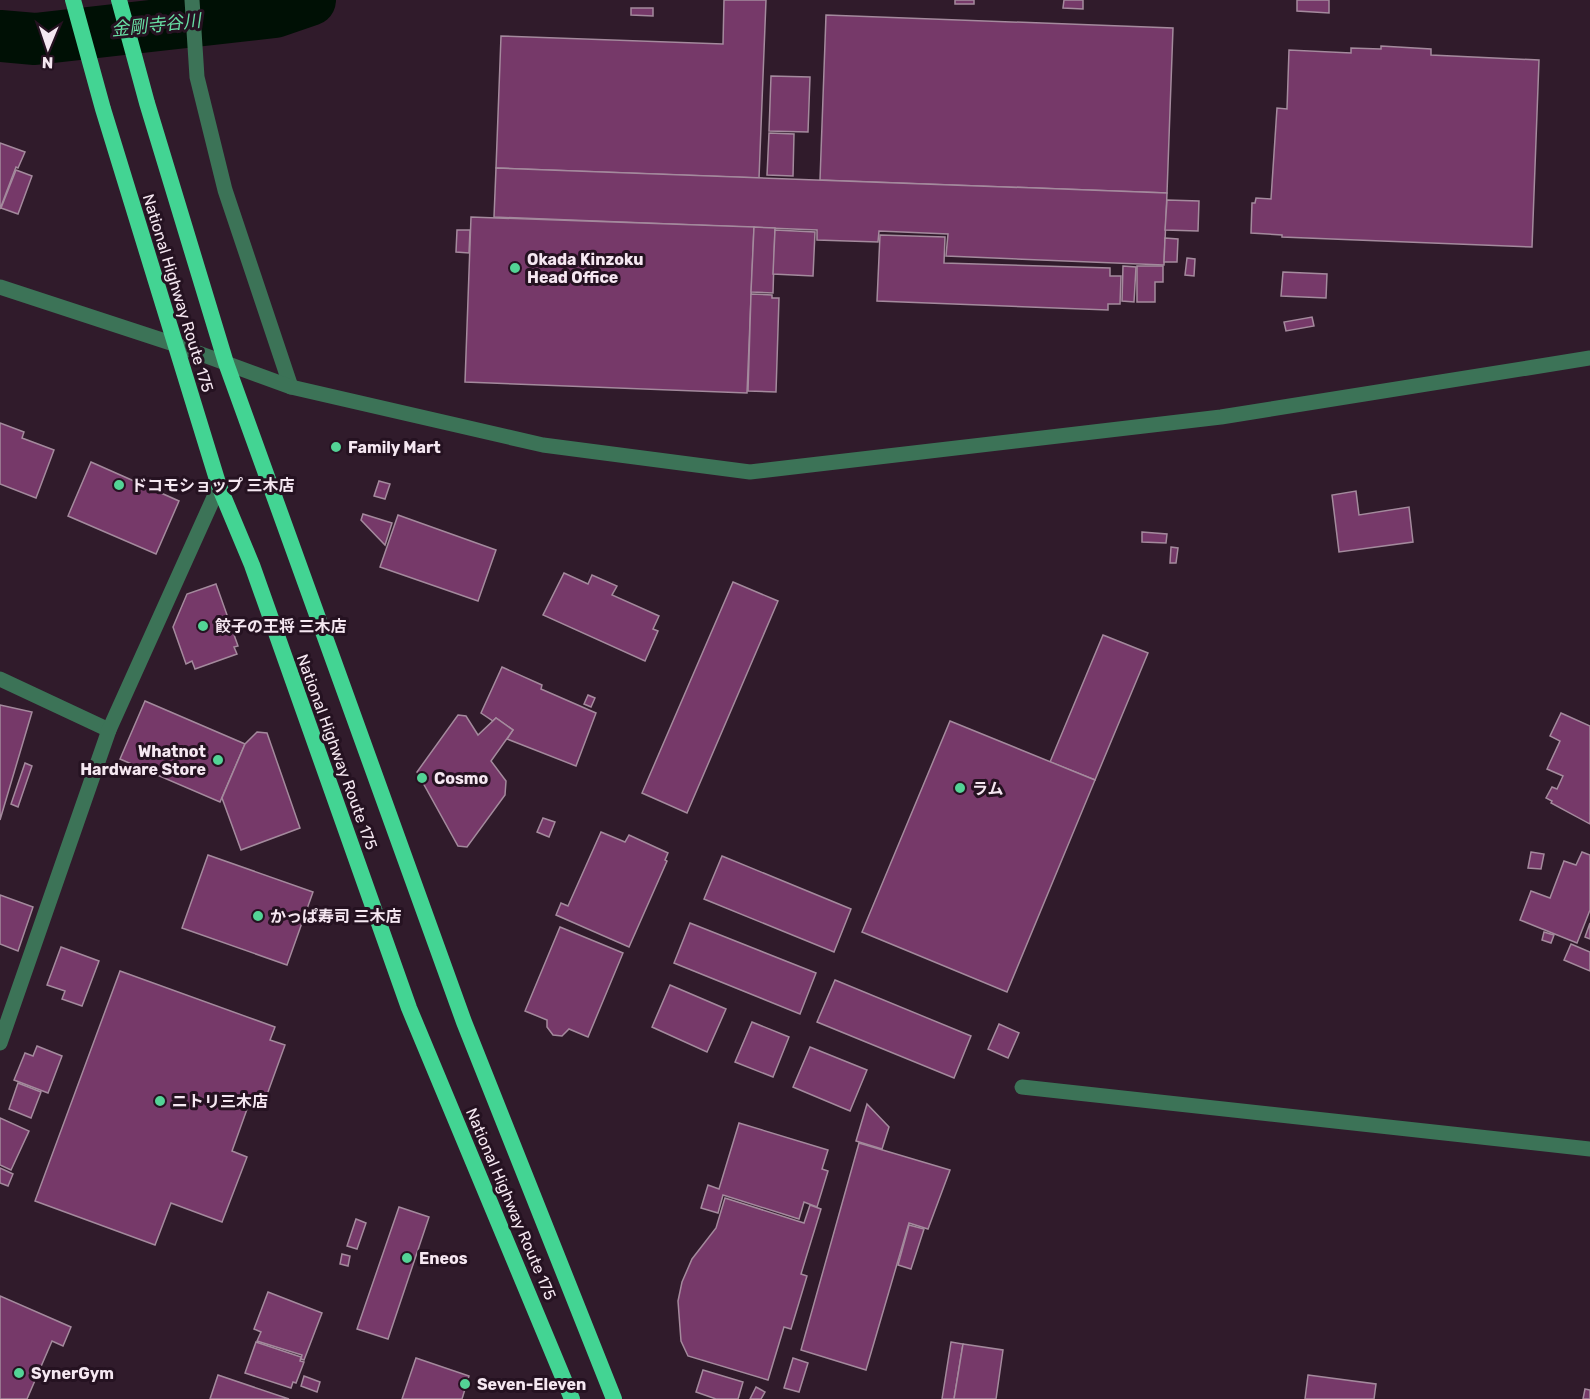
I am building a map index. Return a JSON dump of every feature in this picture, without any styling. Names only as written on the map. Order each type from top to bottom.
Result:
[{"type":"highway","name":"National Highway Route 175","points":[[73,0],[103,110],[219,486],[252,565],[409,1008],[572,1399]]},
{"type":"highway","name":"National Highway Route 175","points":[[119,0],[147,103],[226,363],[464,1022],[614,1399]]},
{"type":"street","points":[[192,0],[197,76],[225,190],[291,387]]},
{"type":"street","points":[[0,287],[174,344],[291,387],[543,445],[750,472],[1221,417],[1590,358]]},
{"type":"street","points":[[0,1043],[109,730],[219,486]]},
{"type":"street","points":[[0,678],[109,730]]},
{"type":"street","points":[[1022,1087],[1590,1149]]},
{"type":"building","points":[[724,0],[766,0],[759,178],[496,168],[501,36],[723,44]]},
{"type":"building","points":[[955,0],[974,0],[974,4],[955,4]]},
{"type":"building","points":[[1064,0],[1083,0],[1083,9],[1063,8]]},
{"type":"building","points":[[1297,0],[1329,0],[1329,13],[1297,11]]},
{"type":"building","points":[[631,8],[653,8],[653,16],[631,15]]},
{"type":"building","points":[[826,15],[1173,28],[1167,193],[820,180]]},
{"type":"building","points":[[1381,46],[1431,49],[1431,55],[1539,60],[1532,247],[1282,237],[1282,235],[1251,233],[1252,203],[1255,203],[1256,198],[1271,199],[1277,108],[1287,109],[1289,50],[1351,53],[1351,48],[1381,49]]},
{"type":"building","points":[[771,76],[810,77],[808,132],[769,131]]},
{"type":"building","points":[[769,133],[794,134],[793,176],[767,175]]},
{"type":"building","points":[[0,143],[25,152],[18,168],[16,167],[0,209]]},
{"type":"building","points":[[496,168],[1167,193],[1164,265],[946,256],[948,234],[879,231],[878,242],[817,240],[817,230],[494,217]]},
{"type":"building","points":[[16,170],[32,176],[18,214],[1,208]]},
{"type":"building","points":[[1167,200],[1199,201],[1198,231],[1165,230]]},
{"type":"building","points":[[471,217],[754,227],[747,393],[465,382]]},
{"type":"building","points":[[754,227],[775,228],[773,293],[751,292]]},
{"type":"building","points":[[457,230],[470,230],[469,253],[456,252]]},
{"type":"building","points":[[775,230],[815,232],[813,276],[773,274]]},
{"type":"building","points":[[880,235],[945,237],[944,263],[1110,268],[1110,276],[1121,276],[1120,304],[1108,304],[1108,310],[877,301]]},
{"type":"building","points":[[1165,238],[1178,239],[1177,262],[1164,262]]},
{"type":"building","points":[[1187,258],[1195,259],[1194,276],[1185,275]]},
{"type":"building","points":[[1123,266],[1136,267],[1134,302],[1122,301]]},
{"type":"building","points":[[1137,266],[1163,266],[1163,282],[1155,282],[1155,302],[1137,302]]},
{"type":"building","points":[[1283,272],[1327,274],[1326,298],[1281,296]]},
{"type":"building","points":[[751,294],[772,295],[772,298],[779,298],[776,392],[748,391]]},
{"type":"building","points":[[1312,317],[1314,326],[1286,331],[1284,322]]},
{"type":"building","points":[[0,423],[24,432],[22,438],[54,450],[36,498],[0,484]]},
{"type":"building","points":[[91,462],[179,501],[156,554],[68,516]]},
{"type":"building","points":[[379,481],[390,484],[385,499],[374,496]]},
{"type":"building","points":[[1356,491],[1359,515],[1409,507],[1413,542],[1339,552],[1332,495]]},
{"type":"building","points":[[363,514],[392,523],[385,545],[361,520]]},
{"type":"building","points":[[398,515],[496,550],[478,601],[380,567]]},
{"type":"building","points":[[1142,532],[1167,534],[1166,543],[1142,542]]},
{"type":"building","points":[[1171,547],[1178,548],[1176,563],[1170,563]]},
{"type":"building","points":[[564,573],[588,584],[592,575],[617,586],[612,595],[659,616],[653,629],[658,631],[645,661],[543,615]]},
{"type":"building","points":[[733,582],[778,601],[687,813],[642,793]]},
{"type":"building","points":[[216,584],[238,646],[234,647],[237,654],[195,669],[192,661],[186,664],[173,627],[187,594]]},
{"type":"building","points":[[1103,635],[1148,653],[1095,780],[1050,762]]},
{"type":"building","points":[[502,667],[542,685],[541,689],[596,713],[576,766],[507,739],[513,730],[496,718],[493,721],[481,713]]},
{"type":"building","points":[[588,695],[595,698],[591,707],[584,704]]},
{"type":"building","points":[[145,701],[245,744],[220,802],[120,759]]},
{"type":"building","points":[[0,705],[32,712],[0,820]]},
{"type":"building","points":[[1561,713],[1590,726],[1590,824],[1546,798],[1552,787],[1557,789],[1563,776],[1547,769],[1560,741],[1550,736]]},
{"type":"building","points":[[458,715],[466,716],[478,735],[496,718],[513,730],[491,761],[506,781],[505,795],[467,847],[458,846],[417,772]]},
{"type":"building","points":[[950,721],[1095,780],[1007,992],[862,932]]},
{"type":"building","points":[[257,732],[267,733],[300,828],[241,850],[222,798],[245,744]]},
{"type":"building","points":[[25,763],[32,766],[18,807],[11,804]]},
{"type":"building","points":[[543,818],[555,822],[549,837],[537,832]]},
{"type":"building","points":[[601,832],[625,842],[629,835],[668,853],[665,860],[667,861],[629,947],[556,915],[561,903],[568,906]]},
{"type":"building","points":[[1531,852],[1544,854],[1541,869],[1528,868]]},
{"type":"building","points":[[1582,852],[1590,855],[1590,910],[1577,943],[1520,920],[1531,891],[1550,898],[1564,861],[1576,865]]},
{"type":"building","points":[[208,855],[313,892],[287,965],[182,928]]},
{"type":"building","points":[[722,856],[851,909],[834,952],[704,899]]},
{"type":"building","points":[[0,895],[33,907],[18,951],[0,944]]},
{"type":"building","points":[[690,923],[816,973],[800,1014],[674,963]]},
{"type":"building","points":[[1590,923],[1590,939],[1585,937]]},
{"type":"building","points":[[560,927],[623,953],[588,1037],[569,1029],[562,1036],[553,1035],[547,1027],[547,1020],[525,1011]]},
{"type":"building","points":[[1544,932],[1554,935],[1551,943],[1542,940]]},
{"type":"building","points":[[1571,944],[1590,952],[1590,971],[1564,960]]},
{"type":"building","points":[[61,947],[99,961],[82,1006],[62,999],[65,991],[47,985]]},
{"type":"building","points":[[120,971],[275,1027],[270,1040],[285,1045],[264,1103],[251,1098],[232,1151],[247,1157],[222,1222],[171,1203],[155,1245],[35,1201]]},
{"type":"building","points":[[835,980],[971,1036],[954,1078],[817,1022]]},
{"type":"building","points":[[670,985],[726,1009],[707,1052],[652,1027]]},
{"type":"building","points":[[752,1022],[789,1037],[773,1077],[735,1062]]},
{"type":"building","points":[[999,1024],[1019,1033],[1008,1058],[988,1049]]},
{"type":"building","points":[[37,1046],[62,1056],[48,1093],[14,1080],[25,1053],[33,1056]]},
{"type":"building","points":[[810,1047],[867,1070],[850,1111],[793,1087]]},
{"type":"building","points":[[18,1083],[41,1092],[31,1118],[9,1109]]},
{"type":"building","points":[[867,1104],[889,1127],[882,1149],[856,1141]]},
{"type":"building","points":[[0,1118],[29,1131],[11,1170],[0,1165]]},
{"type":"building","points":[[739,1123],[828,1150],[822,1169],[828,1171],[817,1207],[804,1202],[799,1219],[723,1195],[718,1213],[701,1208],[708,1185],[719,1189]]},
{"type":"building","points":[[859,1143],[950,1170],[928,1229],[909,1223],[866,1370],[801,1350]]},
{"type":"building","points":[[0,1168],[13,1174],[8,1186],[0,1183]]},
{"type":"building","points":[[725,1198],[804,1223],[810,1205],[821,1209],[801,1274],[807,1276],[791,1329],[784,1327],[768,1380],[688,1356],[681,1341],[678,1301],[682,1282],[692,1259],[716,1228]]},
{"type":"building","points":[[399,1207],[429,1217],[388,1339],[357,1329]]},
{"type":"building","points":[[356,1219],[366,1223],[357,1249],[347,1246]]},
{"type":"building","points":[[909,1225],[924,1229],[911,1269],[898,1265]]},
{"type":"building","points":[[342,1254],[350,1256],[348,1266],[340,1264]]},
{"type":"building","points":[[268,1292],[322,1313],[304,1360],[301,1359],[302,1355],[257,1341],[261,1332],[254,1329]]},
{"type":"building","name":"SynerGym","points":[[0,1296],[71,1327],[63,1346],[52,1341],[27,1399],[0,1399]]},
{"type":"building","points":[[256,1342],[301,1357],[300,1361],[304,1362],[296,1383],[293,1382],[291,1388],[245,1373]]},
{"type":"building","points":[[951,1342],[963,1344],[954,1399],[942,1399]]},
{"type":"building","points":[[963,1344],[1003,1350],[996,1399],[954,1399]]},
{"type":"building","points":[[416,1358],[469,1376],[462,1399],[402,1399]]},
{"type":"building","points":[[793,1358],[808,1363],[799,1392],[784,1388]]},
{"type":"building","points":[[703,1370],[743,1382],[738,1399],[716,1399],[696,1392]]},
{"type":"building","points":[[218,1375],[289,1399],[210,1399]]},
{"type":"building","points":[[1308,1375],[1376,1384],[1374,1399],[1305,1399]]},
{"type":"building","points":[[304,1376],[320,1382],[317,1392],[301,1386]]},
{"type":"building","points":[[756,1387],[765,1392],[761,1399],[750,1399]]},
{"type":"building","points":[[1585,1389],[1590,1390],[1590,1399],[1583,1399]]},
{"type":"waterway","name":"金剛寺谷川","points":[[0,36],[35,39],[275,12],[310,0]]},
{"type":"place","name":"Okada Kinzoku Head Office","points":[[515,268]]},
{"type":"place","name":"Family Mart","points":[[336,447]]},
{"type":"place","name":"ドコモショップ 三木店","points":[[119,485]]},
{"type":"place","name":"餃子の王将 三木店","points":[[203,626]]},
{"type":"place","name":"Whatnot Hardware Store","points":[[218,760]]},
{"type":"place","name":"Cosmo","points":[[422,778]]},
{"type":"place","name":"ラム","points":[[960,788]]},
{"type":"place","name":"かっぱ寿司 三木店","points":[[258,916]]},
{"type":"place","name":"ニトリ三木店","points":[[160,1101]]},
{"type":"place","name":"Eneos","points":[[407,1258]]},
{"type":"place","name":"SynerGym","points":[[19,1373]]},
{"type":"place","name":"Seven-Eleven","points":[[465,1384]]}]
